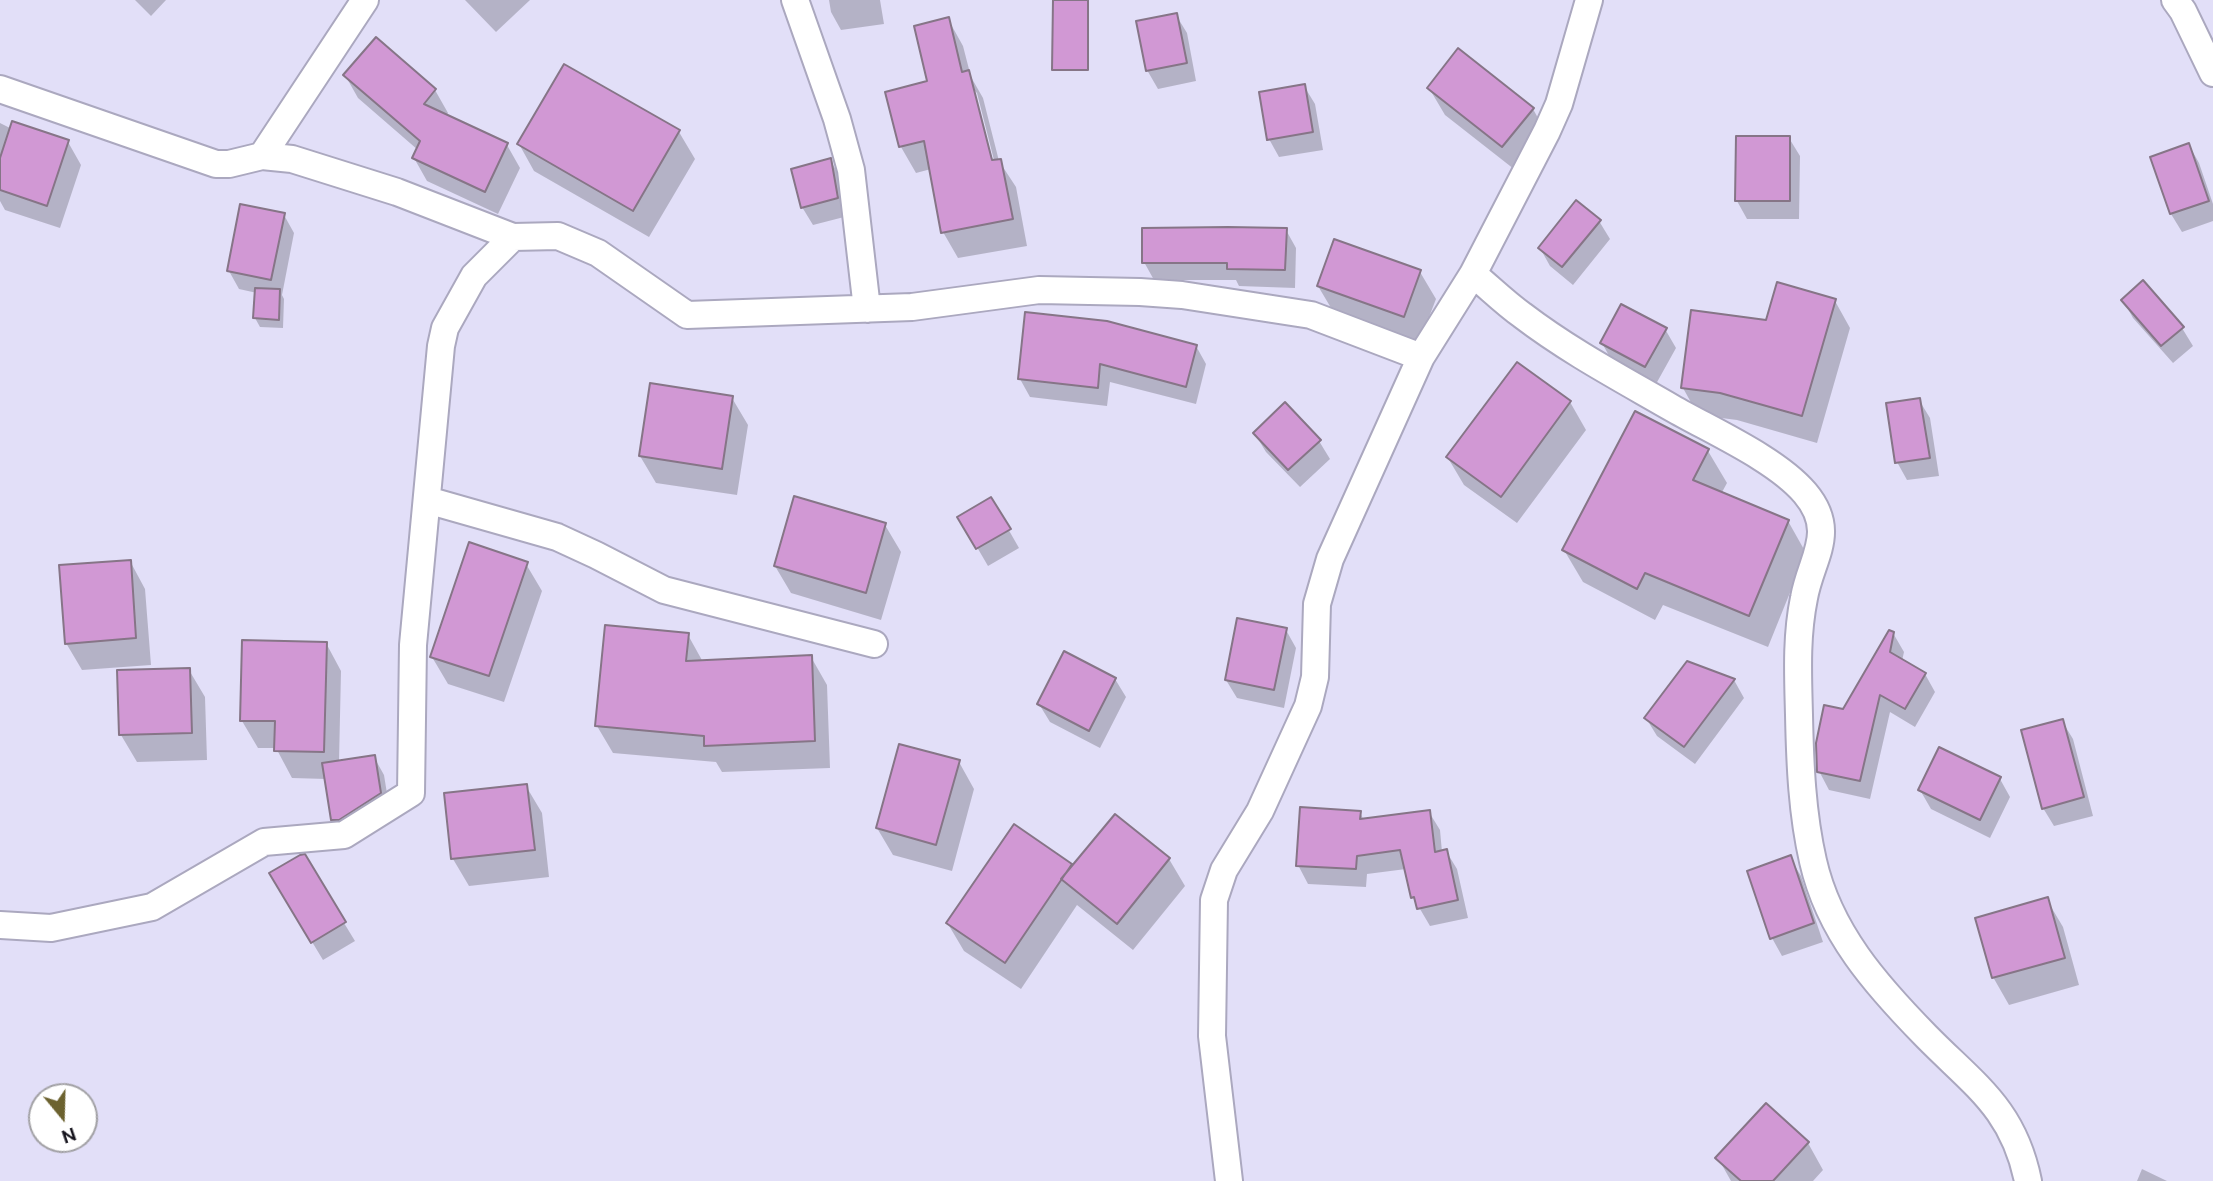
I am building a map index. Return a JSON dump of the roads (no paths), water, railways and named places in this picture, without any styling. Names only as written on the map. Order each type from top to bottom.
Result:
[{"type":"street","points":[[262,156],[365,0]]},
{"type":"street","points":[[795,0],[851,170],[867,309]]},
{"type":"street","points":[[1229,1181],[1212,1035],[1214,900],[1224,870],[1261,811],[1308,706],[1315,677],[1317,604],[1330,559],[1420,357],[1473,274],[1555,113],[1589,0]]},
{"type":"street","points":[[2175,0],[2213,73]]},
{"type":"street","points":[[0,89],[216,164],[229,164],[262,156],[292,159],[397,192],[513,237],[558,236],[598,253],[687,314],[930,306],[1038,290],[1182,295],[1311,315],[1420,357]]},
{"type":"street","points":[[0,925],[51,928],[152,907],[264,842],[344,835],[411,793],[413,645],[442,346],[446,328],[474,276],[513,237]]},
{"type":"street","points":[[1473,274],[1522,315],[1578,353],[1774,466],[1806,494],[1818,514],[1823,537],[1804,596],[1797,644],[1801,785],[1812,860],[1825,903],[1846,943],[1878,984],[1993,1102],[2011,1129],[2028,1181]]},
{"type":"street","points":[[427,500],[557,537],[664,590],[874,644]]}]
